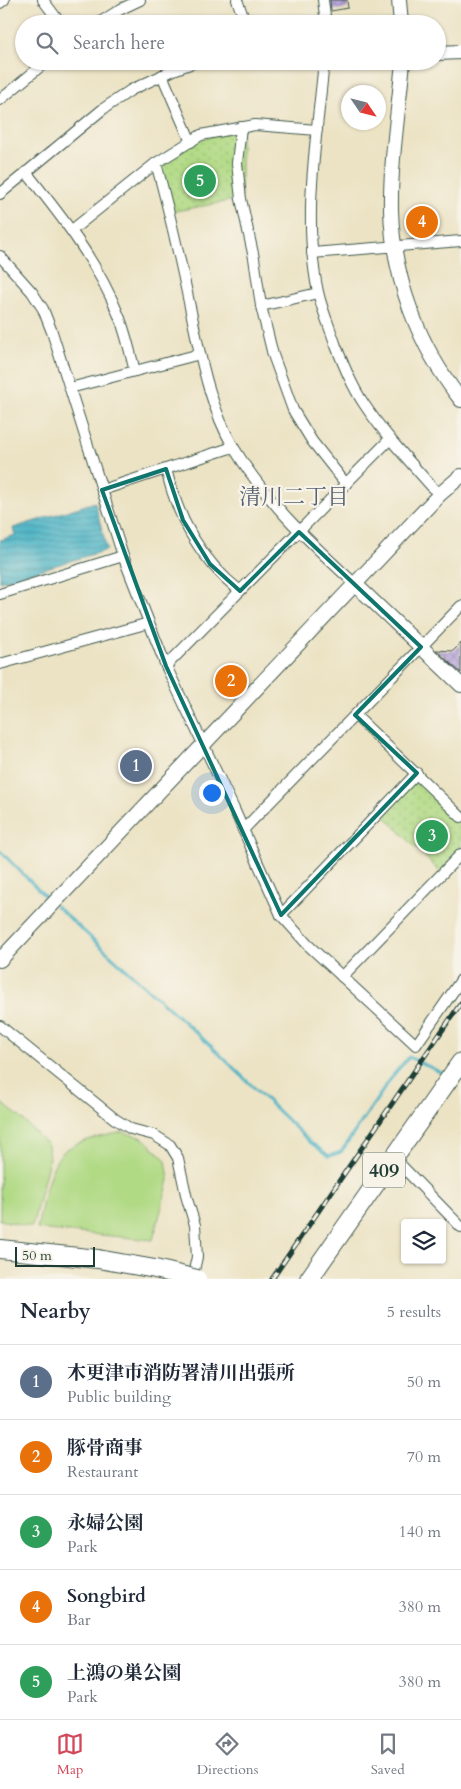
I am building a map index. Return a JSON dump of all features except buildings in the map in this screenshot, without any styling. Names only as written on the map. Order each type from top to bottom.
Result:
[{"type":"highway","name":"409","points":[[308,1279],[461,1062]]},
{"type":"highway","points":[[0,1249],[98,1259],[197,1279]]},
{"type":"street","points":[[0,3],[4,0]]},
{"type":"street","points":[[43,0],[54,15]]},
{"type":"street","points":[[112,15],[137,0]]},
{"type":"street","points":[[237,0],[243,15]]},
{"type":"street","points":[[323,0],[325,15]]},
{"type":"street","points":[[399,0],[400,15]]},
{"type":"street","points":[[446,53],[461,52]]},
{"type":"street","points":[[0,100],[36,70]]},
{"type":"street","points":[[0,194],[103,109],[130,90],[175,70]]},
{"type":"street","points":[[323,70],[312,186],[312,253],[318,293],[345,368],[363,403],[390,439],[439,495]]},
{"type":"street","points":[[402,70],[393,162],[391,208],[393,246],[404,291],[423,343],[461,400]]},
{"type":"street","points":[[162,75],[191,142]]},
{"type":"street","points":[[72,230],[156,163],[202,136],[255,125],[317,130]]},
{"type":"street","points":[[241,127],[237,163],[240,190],[254,258],[260,306],[273,355],[293,410],[312,441],[346,484]]},
{"type":"street","points":[[156,163],[170,212],[200,354],[215,402],[234,447],[264,493],[299,532],[461,685]]},
{"type":"street","points":[[26,172],[72,230],[92,261],[120,317],[135,371]]},
{"type":"street","points":[[312,253],[461,241]]},
{"type":"street","points":[[0,256],[32,292],[43,309],[123,556],[149,623],[166,666],[281,915],[308,945],[416,1045],[461,980]]},
{"type":"street","points":[[260,306],[318,293]]},
{"type":"street","points":[[70,388],[200,354]]},
{"type":"street","points":[[166,666],[390,439]]},
{"type":"street","points":[[102,490],[234,447]]},
{"type":"street","points":[[166,469],[172,494],[183,520],[198,545],[210,564],[240,591]]},
{"type":"street","points":[[0,960],[439,495],[461,476]]},
{"type":"street","points":[[0,594],[123,556]]},
{"type":"street","points":[[243,830],[461,606]]},
{"type":"street","points":[[0,664],[149,623]]},
{"type":"street","points":[[355,715],[461,817]]},
{"type":"street","points":[[281,915],[417,773]]},
{"type":"street","points":[[342,977],[461,854]]},
{"type":"street","points":[[0,1026],[115,1119],[131,1129],[154,1135],[170,1145],[178,1158],[195,1225],[197,1257],[192,1279]]},
{"type":"street","points":[[393,1157],[461,1228]]},
{"type":"highlighted area","points":[[166,469],[183,520],[210,564],[240,591],[299,532],[421,647],[355,715],[417,773],[281,915],[166,666],[102,490]]},
{"type":"green space","points":[[241,127],[241,199],[170,212],[156,163],[186,144]]},
{"type":"green space","points":[[417,773],[461,817],[461,854],[442,874],[380,812]]},
{"type":"green space","points":[[0,1102],[20,1117],[48,1145],[49,1160],[32,1227],[0,1220]]},
{"type":"green space","points":[[123,1132],[143,1138],[166,1160],[169,1180],[153,1240],[37,1229],[50,1174],[60,1155],[67,1149],[80,1143]]},
{"type":"water","points":[[95,502],[107,550],[0,582],[0,540],[15,535],[13,528]]},
{"type":"waterway","points":[[0,851],[51,902]]},
{"type":"waterway","points":[[56,906],[212,1047],[310,1142],[329,1156],[341,1152],[394,1074],[409,1057],[446,1075]]},
{"type":"railway","points":[[272,1279],[461,1003]]},
{"type":"place","name":"上鴻の巣公園","points":[[200,181]]},
{"type":"place","name":"Songbird","points":[[422,222]]},
{"type":"place","name":"豚骨商事","points":[[231,681]]},
{"type":"place","name":"木更津市消防署清川出張所","points":[[136,766]]},
{"type":"place","name":"永婦公園","points":[[432,836]]},
{"type":"district","name":"清川二丁目","points":[[294,497]]}]
